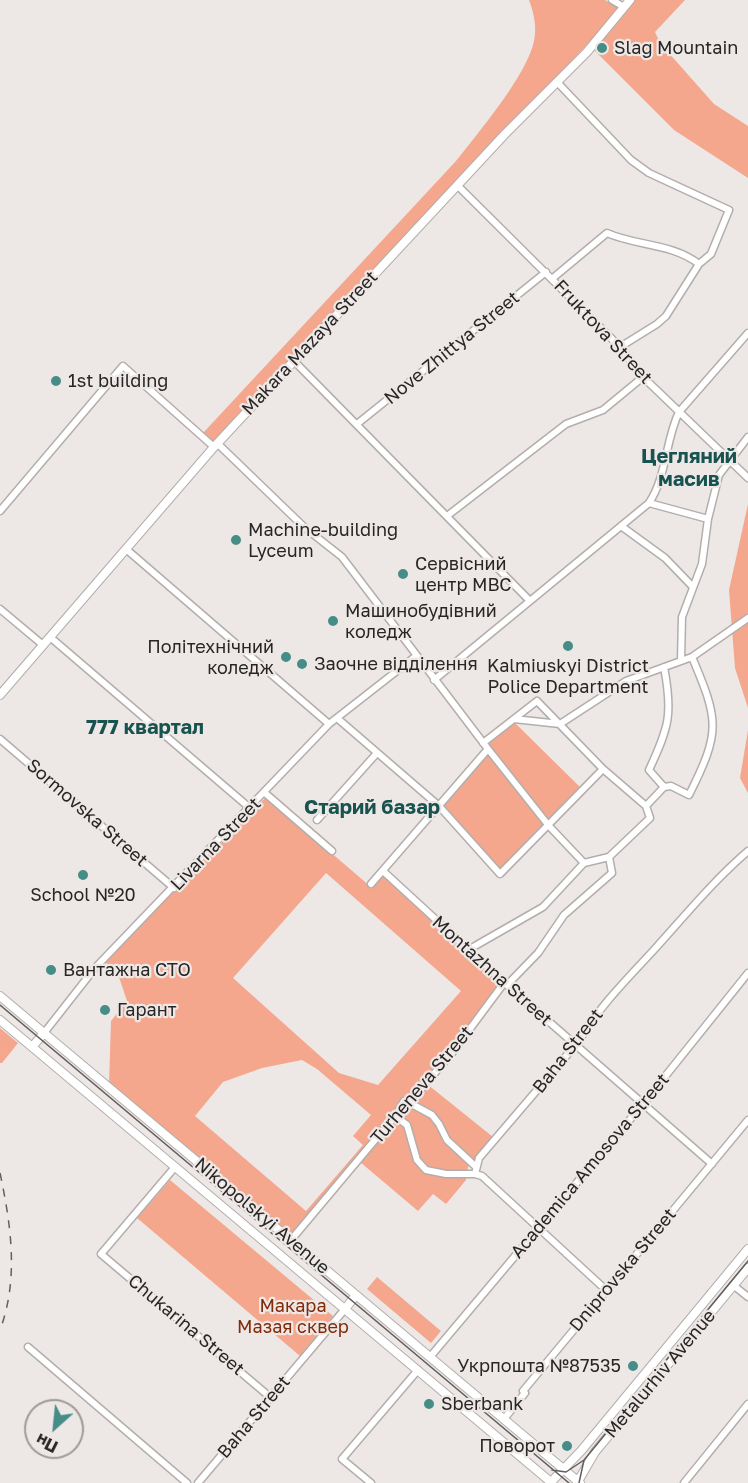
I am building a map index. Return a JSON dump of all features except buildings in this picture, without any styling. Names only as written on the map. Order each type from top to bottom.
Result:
[{"type":"main road","name":"Makara Mazaya Street","points":[[0,695],[216,445],[557,82],[630,0]]},
{"type":"main road","name":"Nikopolskyi Avenue","points":[[0,996],[578,1482]]},
{"type":"main road","name":"Nikopolskyi Avenue","points":[[0,1020],[551,1483]]},
{"type":"main road","name":"Livarna Street","points":[[32,1047],[44,1033]]},
{"type":"main road","name":"Metalurhiv Avenue","points":[[551,1483],[562,1468],[581,1451],[748,1249]]},
{"type":"main road","name":"Metalurhiv Avenue","points":[[578,1482],[595,1452],[748,1268]]},
{"type":"main road","points":[[724,1278],[733,1285]]},
{"type":"main road","name":"Baha Street","points":[[345,1309],[356,1295]]},
{"type":"street","points":[[612,0],[624,7]]},
{"type":"street","points":[[557,82],[631,160],[649,173],[729,210],[711,254],[699,264],[666,316],[620,347]]},
{"type":"street","name":"Fruktova Street","points":[[458,185],[620,347],[643,377],[748,478]]},
{"type":"street","points":[[553,278],[607,233],[624,240],[643,242],[682,254],[699,264]]},
{"type":"street","name":"Nove Zhittya Street","points":[[357,424],[546,272]]},
{"type":"street","points":[[434,680],[649,503],[660,482],[672,427],[679,412],[748,333]]},
{"type":"street","points":[[294,361],[530,601]]},
{"type":"street","points":[[0,511],[123,366],[216,445],[304,527],[342,557],[483,743],[549,826],[584,863]]},
{"type":"street","points":[[447,516],[566,423],[603,410],[643,377]]},
{"type":"street","points":[[681,661],[682,617],[702,564],[708,519],[719,475],[748,437]]},
{"type":"street","points":[[649,503],[708,519]]},
{"type":"street","points":[[621,526],[665,558],[693,587]]},
{"type":"street","points":[[126,549],[329,724]]},
{"type":"street","points":[[0,609],[44,645]]},
{"type":"street","points":[[513,719],[560,724],[626,681],[692,657],[746,620]]},
{"type":"street","points":[[50,637],[250,809]]},
{"type":"street","name":"Livarna Street","points":[[44,1033],[95,968],[250,809],[329,724],[416,656]]},
{"type":"street","points":[[664,667],[670,710],[662,741],[649,770],[664,787],[678,789],[689,795],[713,743],[714,714],[692,657]]},
{"type":"street","points":[[468,950],[543,907],[584,863],[609,857],[650,818],[646,807],[603,769],[537,701],[483,743]]},
{"type":"street","points":[[337,718],[439,806],[500,874],[603,769]]},
{"type":"street","name":"Sormovska Street","points":[[0,739],[174,888]]},
{"type":"street","points":[[371,884],[488,749]]},
{"type":"street","points":[[317,820],[377,753]]},
{"type":"street","points":[[646,807],[664,787]]},
{"type":"street","points":[[265,793],[333,851]]},
{"type":"street","name":"Baha Street","points":[[475,1166],[575,1046],[624,981],[694,902],[748,851]]},
{"type":"street","name":"Turheneva Street","points":[[291,1240],[395,1116],[404,1101],[408,1102],[452,1053],[506,984],[538,953],[564,915],[612,873],[609,857]]},
{"type":"street","name":"Montazhna Street","points":[[383,871],[575,1046],[712,1164]]},
{"type":"street","name":"Academica Amosova Street","points":[[430,1357],[643,1104],[748,973]]},
{"type":"street","points":[[408,1102],[432,1115],[447,1140],[475,1166],[475,1174]]},
{"type":"street","points":[[395,1116],[407,1125],[417,1160],[426,1170],[446,1174],[482,1176],[606,1290]]},
{"type":"street","name":"Dniprovska Street","points":[[504,1419],[525,1393],[523,1390],[748,1120]]},
{"type":"street","name":"Chukarina Street","points":[[175,1167],[101,1254],[270,1397]]},
{"type":"street","points":[[733,1285],[748,1297]]},
{"type":"street","name":"Baha Street","points":[[198,1483],[345,1309]]},
{"type":"street","points":[[28,1347],[187,1483]]},
{"type":"street","points":[[371,1483],[342,1460],[418,1370]]},
{"type":"street","points":[[684,1483],[748,1404]]},
{"type":"green space","points":[[529,0],[605,0],[620,9],[215,444],[203,433],[456,161],[489,120],[512,87],[530,55],[535,31]]},
{"type":"green space","points":[[633,0],[685,0],[655,32],[660,43],[714,104],[748,126],[748,178],[674,130],[592,48]]},
{"type":"green space","points":[[748,504],[748,708],[735,668],[729,590]]},
{"type":"green space","points":[[513,721],[582,789],[549,824],[485,743]]},
{"type":"green space","points":[[748,730],[748,793],[740,778]]},
{"type":"green space","points":[[488,752],[547,825],[500,872],[441,806]]},
{"type":"green space","points":[[266,797],[371,887],[383,874],[501,984],[450,1050],[290,1237],[109,1085],[111,1021],[127,1001],[117,971],[105,962]],"holes":[[[326,873],[461,991],[378,1085],[339,1073],[233,978]],[[302,1060],[317,1069],[371,1115],[353,1136],[363,1145],[306,1211],[195,1116],[223,1082],[262,1068]]]},
{"type":"green space","points":[[0,1028],[18,1043],[2,1063],[0,1063]]},
{"type":"green space","points":[[427,1084],[493,1137],[468,1167],[466,1180],[446,1204],[433,1194],[418,1211],[360,1162]]},
{"type":"green space","name":"Макара Мазая сквер","points":[[170,1180],[333,1316],[300,1356],[137,1218]]},
{"type":"green space","points":[[377,1277],[441,1331],[431,1343],[367,1289]]},
{"type":"tram line","points":[[0,1005],[569,1483]]},
{"type":"tram line","points":[[552,1470],[566,1472],[584,1460],[748,1261]]},
{"type":"tram line","points":[[579,1483],[584,1460]]},
{"type":"railway","points":[[0,1173],[11,1252],[10,1291],[0,1330]]},
{"type":"place","name":"Slag Mountain","points":[[602,48]]},
{"type":"place","name":"1st building","points":[[56,381]]},
{"type":"place","name":"Machine-building Lyceum","points":[[236,540]]},
{"type":"place","name":"Сервісний центр МВС","points":[[403,574]]},
{"type":"place","name":"Машинобудівний коледж","points":[[333,621]]},
{"type":"place","name":"Kalmiuskyi District Police Department","points":[[568,646]]},
{"type":"place","name":"Політехнічний коледж","points":[[286,657]]},
{"type":"place","name":"Заочне відділення","points":[[302,664]]},
{"type":"place","name":"School №20","points":[[83,875]]},
{"type":"place","name":"Вантажна СТО","points":[[51,970]]},
{"type":"place","name":"Гарант","points":[[105,1010]]},
{"type":"place","name":"Укрпошта №87535","points":[[633,1366]]},
{"type":"place","name":"Sberbank","points":[[429,1404]]},
{"type":"place","name":"Поворот","points":[[567,1446]]},
{"type":"district","name":"Цегляний масив","points":[[689,468]]},
{"type":"district","name":"777 квартал","points":[[145,728]]},
{"type":"district","name":"Старий базар","points":[[372,808]]}]
